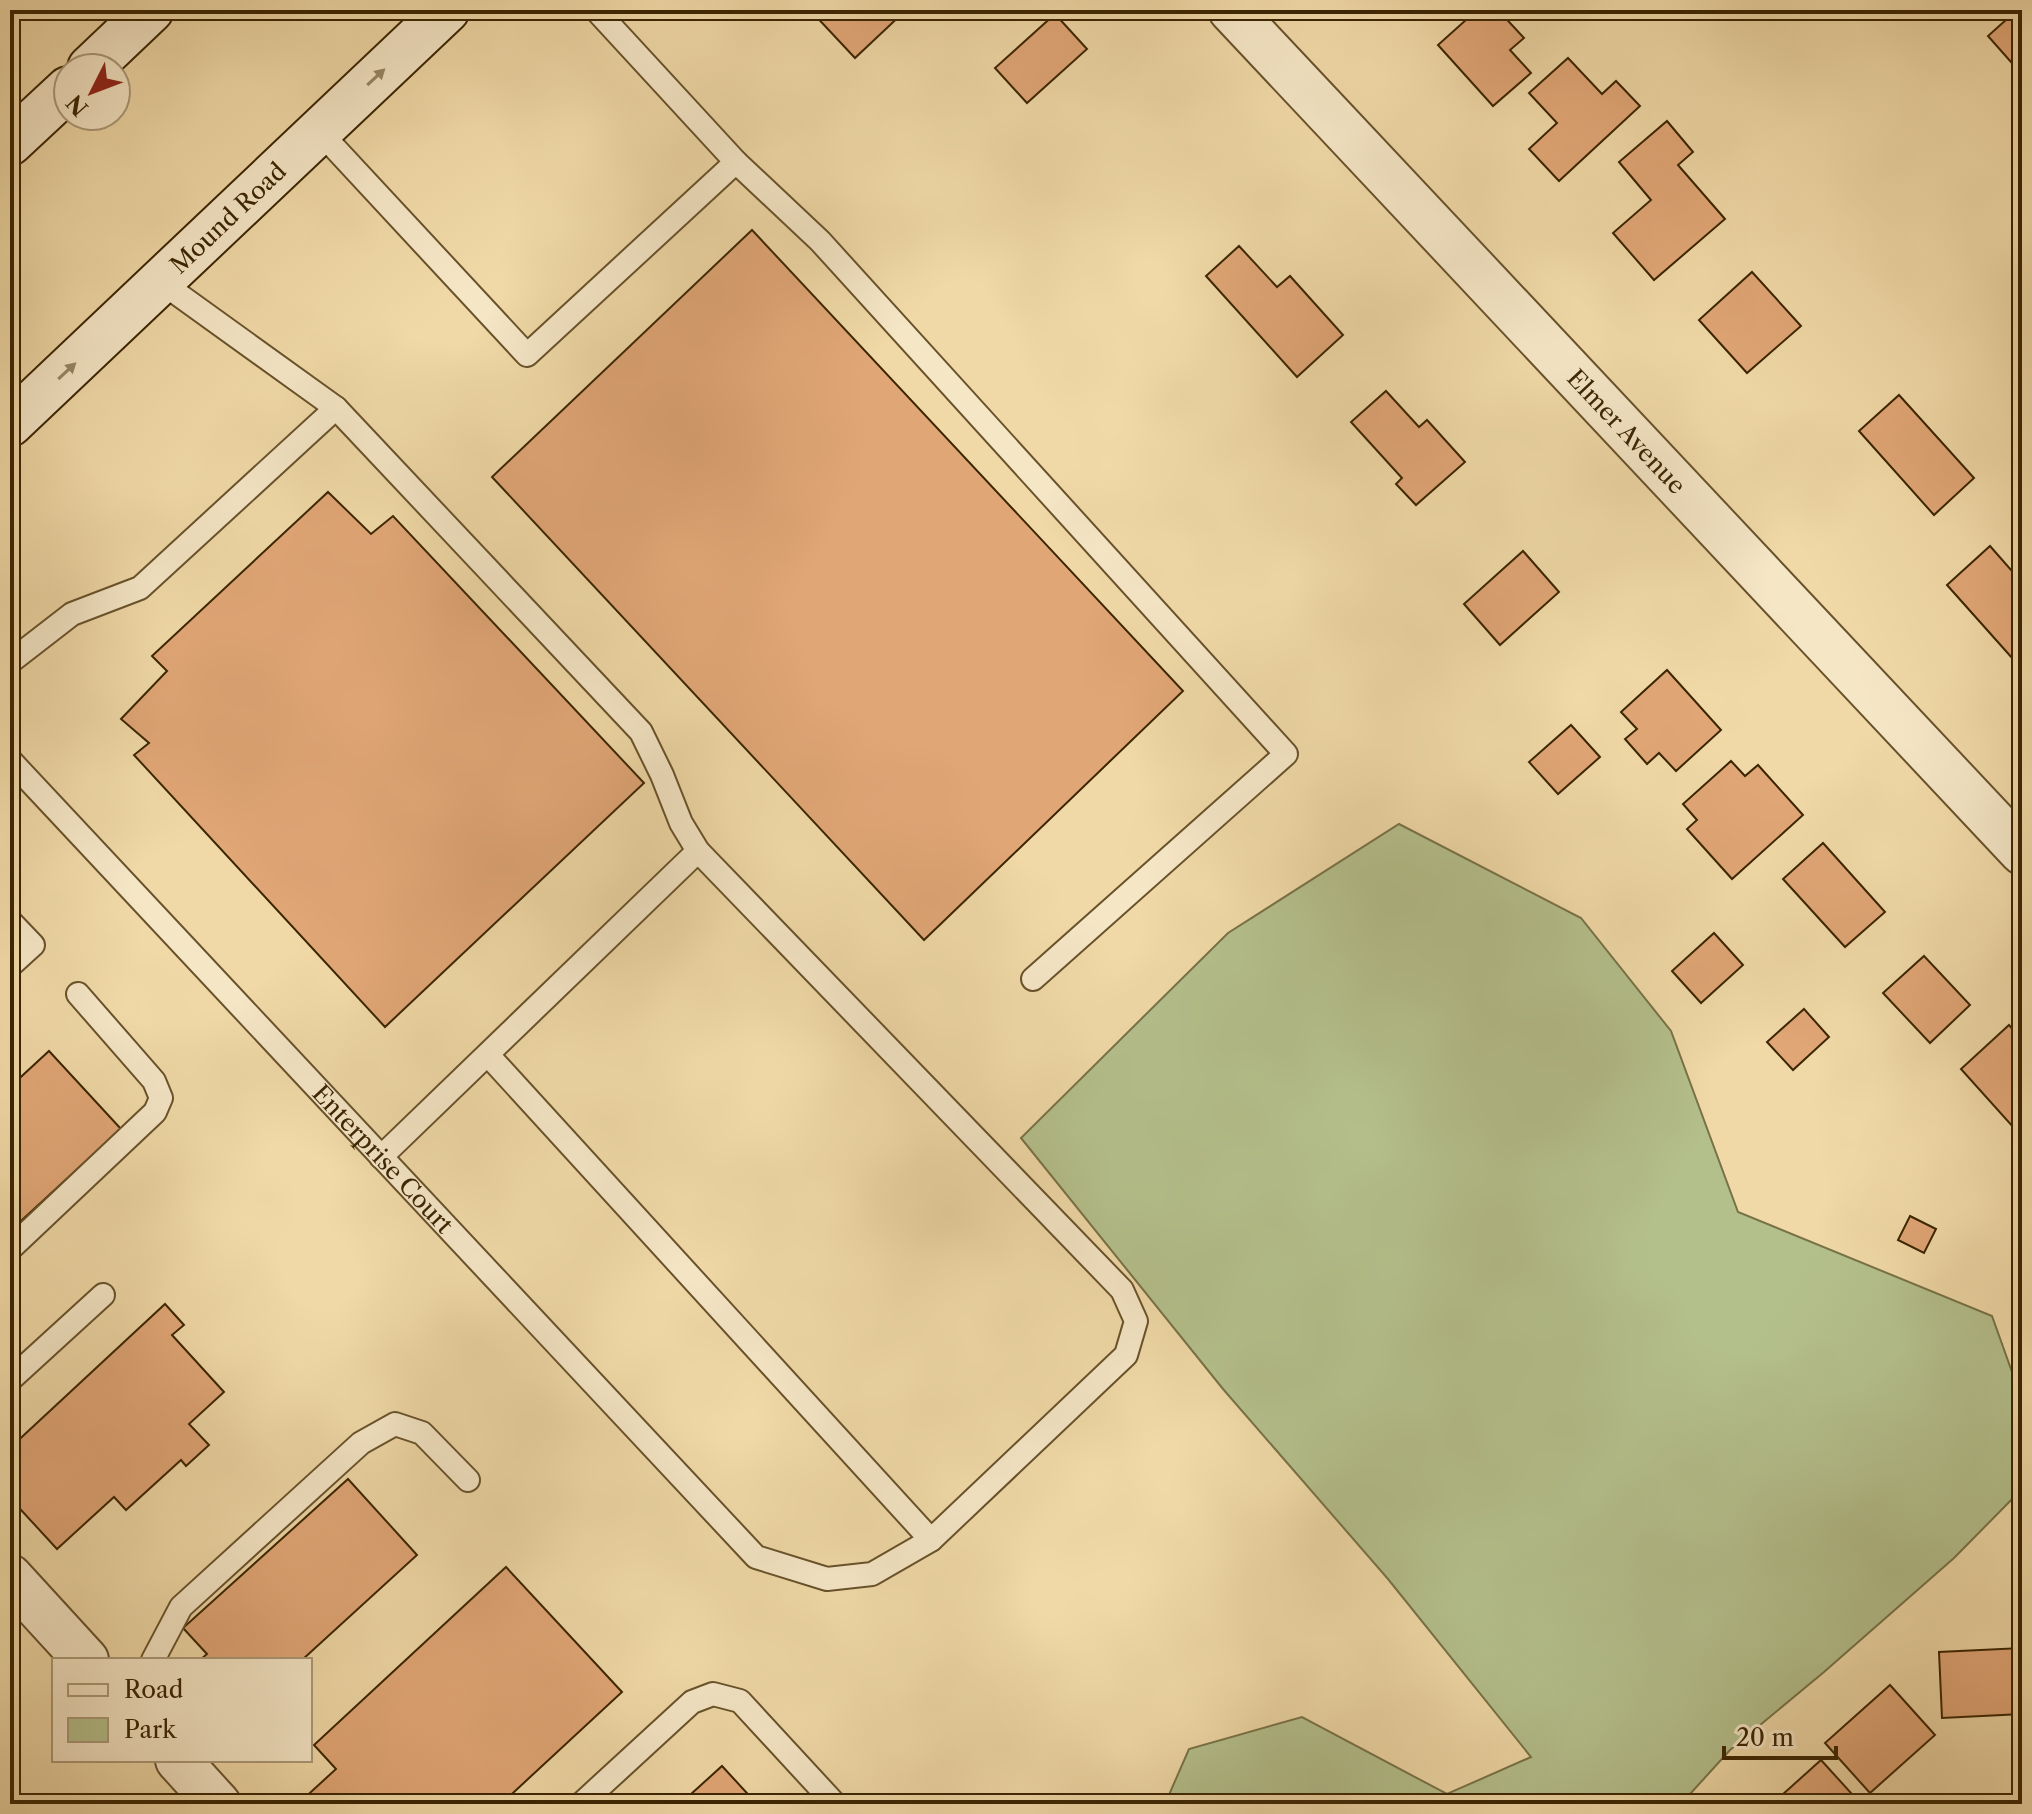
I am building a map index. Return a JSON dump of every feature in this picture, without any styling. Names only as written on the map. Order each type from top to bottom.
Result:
[{"type":"street","points":[[107,52],[151,10]]},
{"type":"street","name":"Mound Road","points":[[10,424],[447,10]]},
{"type":"street","name":"Elmer Avenue","points":[[1231,10],[2022,852]]},
{"type":"street","points":[[10,143],[52,104]]},
{"type":"street","points":[[10,1577],[84,1658]]},
{"type":"lane","points":[[596,10],[736,162],[820,241],[1286,754],[1033,979]]},
{"type":"lane","points":[[319,131],[527,355],[736,162]]},
{"type":"lane","points":[[161,282],[336,408],[641,732],[681,823],[698,851],[1122,1290],[1136,1321],[1126,1355],[931,1540],[488,1055]]},
{"type":"lane","points":[[10,662],[72,614],[140,588],[336,408]]},
{"type":"lane","name":"Enterprise Court","points":[[10,760],[756,1557],[827,1579],[872,1574],[931,1540]]},
{"type":"lane","points":[[381,1157],[698,851]]},
{"type":"lane","points":[[10,921],[33,945],[10,966]]},
{"type":"lane","points":[[10,1249],[155,1112],[161,1098],[154,1081],[78,994]]},
{"type":"lane","points":[[10,1380],[103,1295]]},
{"type":"lane","points":[[154,1658],[181,1607],[361,1443],[395,1424],[422,1433],[468,1480]]},
{"type":"lane","points":[[581,1804],[692,1702],[713,1694],[740,1701],[835,1804]]},
{"type":"green space","points":[[1399,824],[1581,918],[1671,1031],[1738,1212],[1992,1316],[2022,1400],[2022,1489],[1954,1558],[1730,1750],[1681,1804],[1165,1804],[1189,1749],[1302,1717],[1447,1794],[1531,1757],[1388,1579],[1223,1389],[1021,1138],[1228,933]]},
{"type":"building","points":[[810,10],[906,10],[855,58]]},
{"type":"building","points":[[1477,10],[1498,10],[1524,38],[1510,50],[1531,73],[1493,106],[1438,45]]},
{"type":"building","points":[[2017,10],[2022,10],[2022,67],[2018,70],[1988,36]]},
{"type":"building","points":[[1055,14],[1087,49],[1027,103],[995,68]]},
{"type":"building","points":[[1568,58],[1602,94],[1616,81],[1640,106],[1559,181],[1529,149],[1557,123],[1529,93]]},
{"type":"building","points":[[1667,121],[1693,152],[1678,165],[1725,219],[1654,280],[1613,233],[1651,200],[1619,162]]},
{"type":"building","points":[[752,230],[1183,691],[924,940],[492,477]]},
{"type":"building","points":[[1239,246],[1277,287],[1290,276],[1343,335],[1297,377],[1206,276]]},
{"type":"building","points":[[1752,272],[1801,326],[1747,373],[1699,320]]},
{"type":"building","points":[[1386,391],[1419,427],[1427,420],[1465,462],[1416,505],[1396,484],[1402,478],[1351,422]]},
{"type":"building","points":[[1899,395],[1974,478],[1934,515],[1859,431]]},
{"type":"building","points":[[328,492],[371,534],[393,516],[644,783],[385,1027],[134,755],[149,743],[121,719],[167,671],[152,656]]},
{"type":"building","points":[[1990,546],[2018,578],[2022,575],[2022,651],[2013,659],[1947,585]]},
{"type":"building","points":[[1523,551],[1559,592],[1500,645],[1464,604]]},
{"type":"building","points":[[1667,670],[1721,730],[1676,771],[1659,753],[1647,764],[1625,739],[1637,729],[1621,712]]},
{"type":"building","points":[[1571,725],[1600,757],[1558,794],[1529,762]]},
{"type":"building","points":[[1731,761],[1745,776],[1758,765],[1803,815],[1732,879],[1687,829],[1697,820],[1683,804]]},
{"type":"building","points":[[1823,843],[1885,912],[1845,947],[1783,879]]},
{"type":"building","points":[[1714,933],[1743,965],[1701,1003],[1672,971]]},
{"type":"building","points":[[1924,956],[1970,1005],[1930,1043],[1883,993]]},
{"type":"building","points":[[1804,1009],[1829,1037],[1793,1070],[1767,1042]]},
{"type":"building","points":[[2009,1025],[2022,1040],[2022,1137],[1961,1069]]},
{"type":"building","points":[[49,1051],[121,1129],[10,1231],[10,1087]]},
{"type":"building","points":[[1910,1216],[1936,1229],[1924,1253],[1898,1240]]},
{"type":"building","points":[[165,1304],[184,1325],[172,1335],[224,1392],[189,1424],[209,1445],[186,1466],[181,1460],[126,1510],[114,1497],[57,1549],[10,1498],[10,1448]]},
{"type":"building","points":[[348,1479],[417,1555],[304,1658],[202,1658],[207,1654],[183,1628]]},
{"type":"building","points":[[506,1567],[622,1692],[501,1804],[302,1804],[300,1802],[336,1769],[314,1745]]},
{"type":"building","points":[[2022,1648],[2022,1714],[1942,1718],[1939,1652]]},
{"type":"building","points":[[1890,1685],[1935,1735],[1870,1793],[1825,1743]]},
{"type":"building","points":[[1821,1760],[1861,1804],[1772,1804]]},
{"type":"building","points":[[722,1766],[757,1804],[680,1804]]}]
